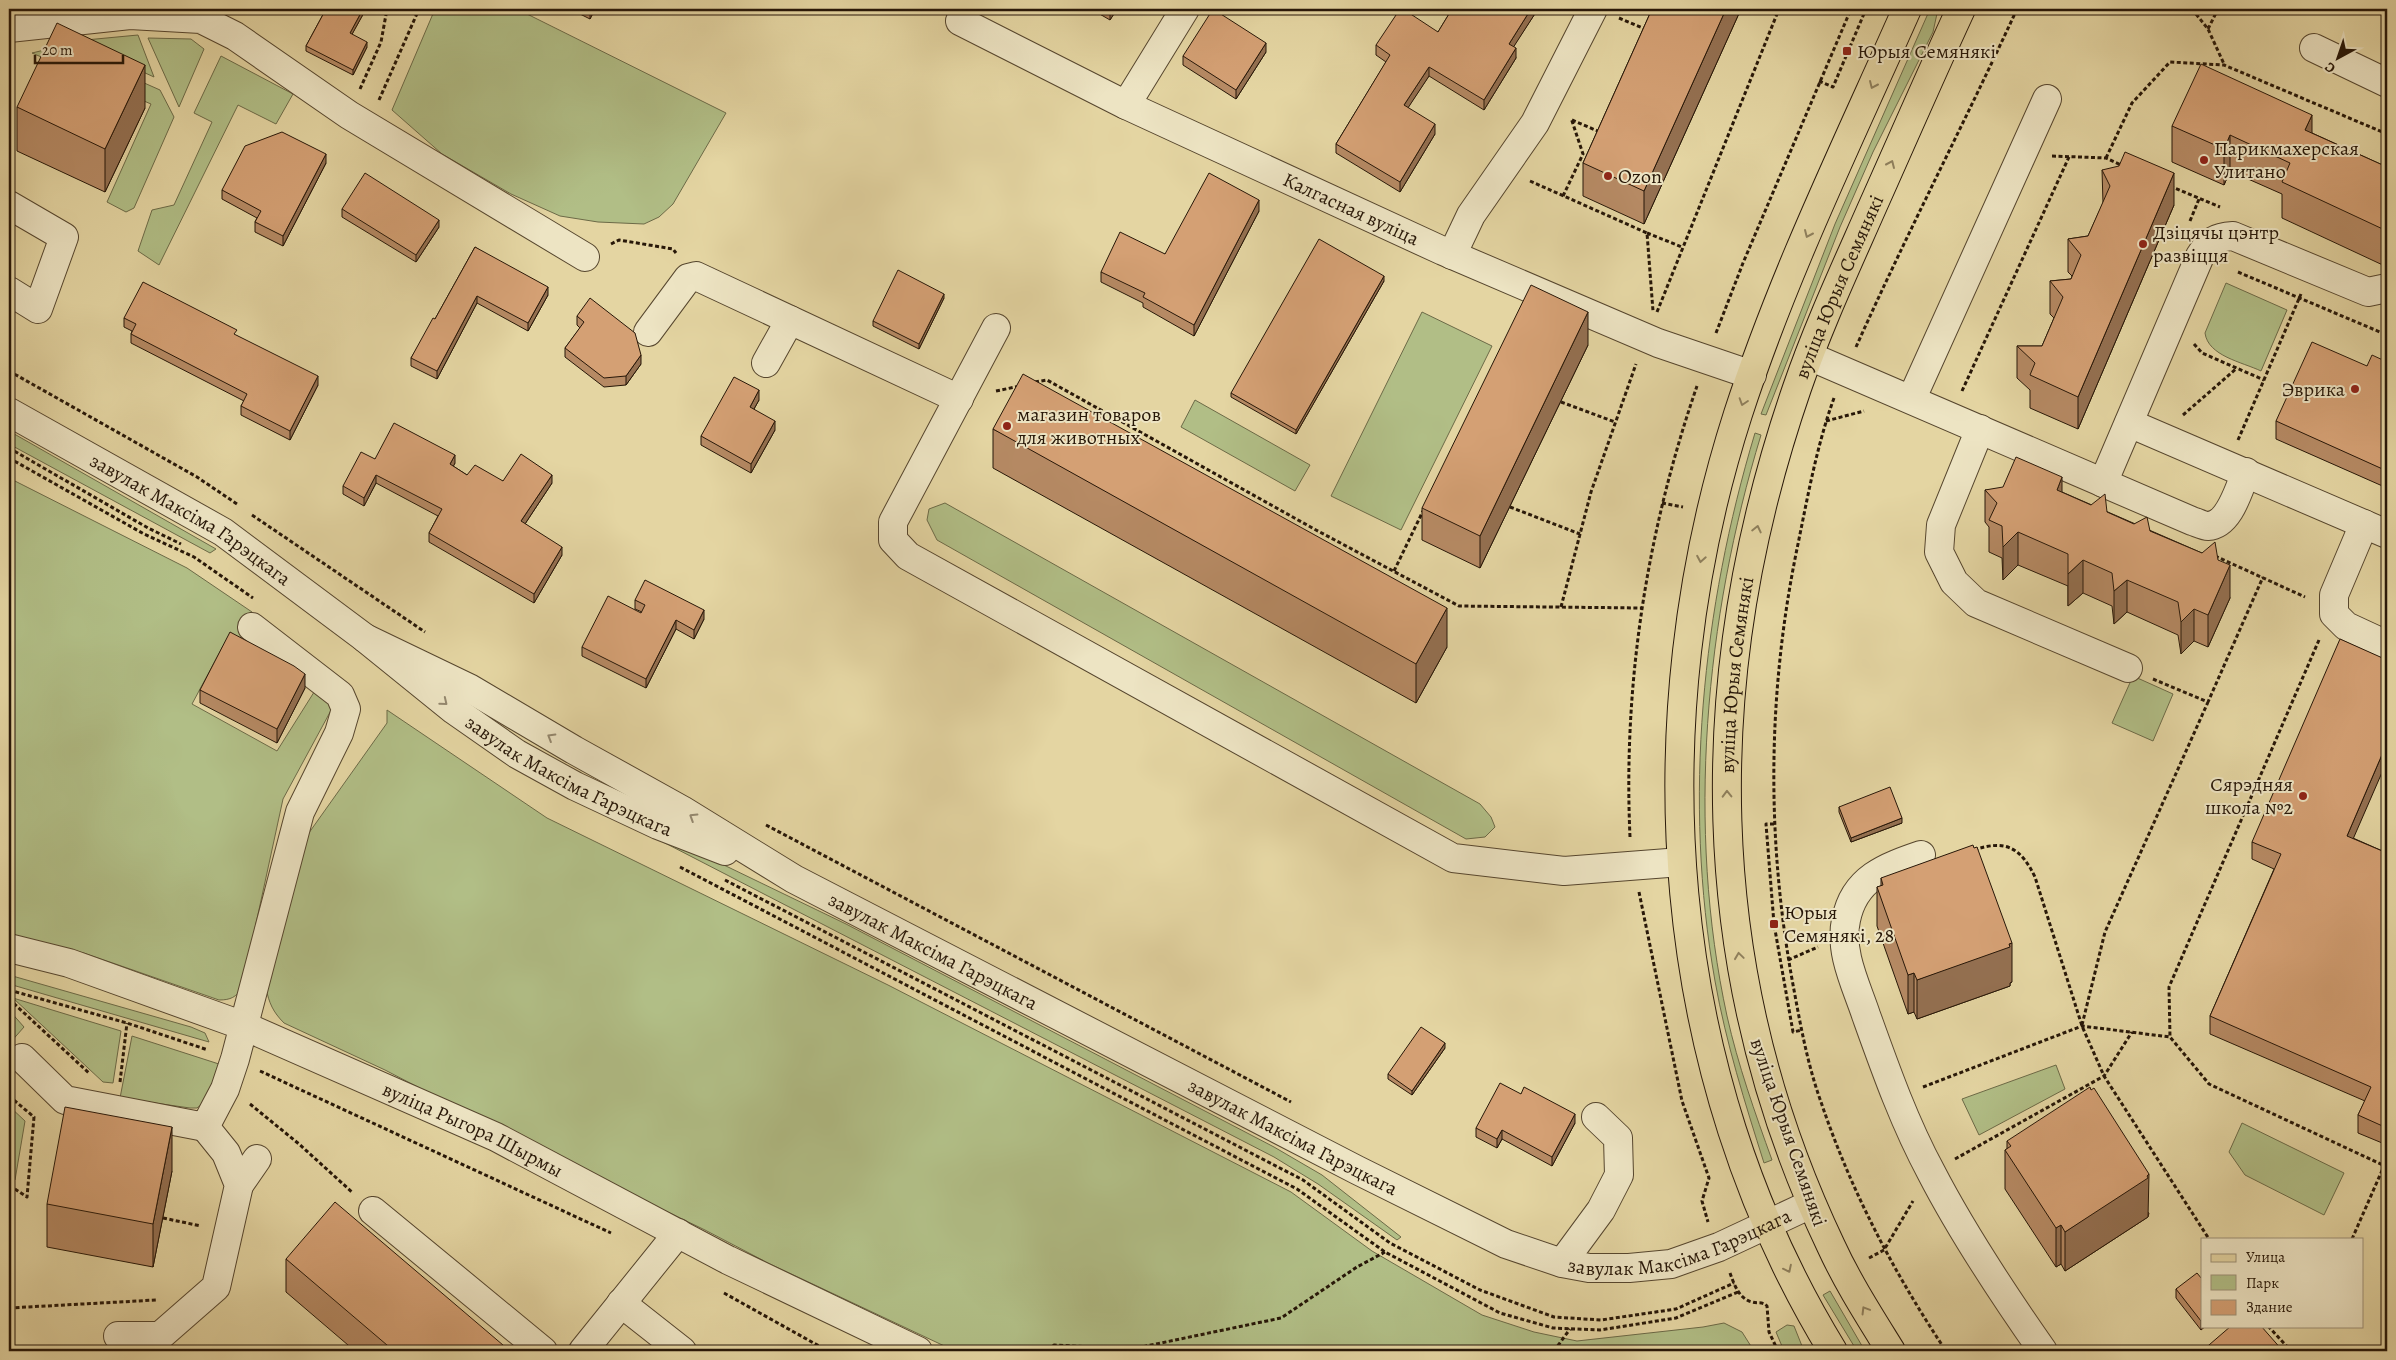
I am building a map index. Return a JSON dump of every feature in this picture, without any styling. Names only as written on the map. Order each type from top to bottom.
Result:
[{"type":"main road","points":[[1832,1351],[1800,1293],[1768,1224],[1743,1161],[1711,1061],[1696,992],[1681,862],[1680,746],[1682,696],[1691,615],[1703,549],[1723,466],[1752,375],[1801,250],[1907,9]]},
{"type":"main road","name":"вуліца Юрыя Семянякі","points":[[1890,1351],[1843,1271],[1811,1204],[1773,1098],[1749,1012],[1735,929],[1728,835],[1726,783],[1731,684],[1738,623],[1750,559],[1774,460],[1809,356],[1860,235],[1961,9]]},
{"type":"street","points":[[1126,105],[1185,9]]},
{"type":"street","points":[[1452,255],[1471,215],[1535,123],[1593,9]]},
{"type":"street","points":[[9,28],[130,15],[201,19],[234,36],[266,56],[358,120],[585,257]]},
{"type":"street","name":"Калгасная вуліца","points":[[960,21],[1126,105],[1452,255],[1658,343],[1752,375]]},
{"type":"street","points":[[2314,48],[2387,83]]},
{"type":"street","points":[[1912,398],[2047,99]]},
{"type":"street","points":[[9,205],[64,237],[38,309],[9,291]]},
{"type":"street","points":[[2103,483],[2200,256],[2208,243],[2219,237],[2233,236],[2368,292],[2387,288]]},
{"type":"street","points":[[648,332],[688,278],[696,276],[959,399]]},
{"type":"street","points":[[766,363],[790,320]]},
{"type":"street","points":[[996,328],[893,522],[893,540],[908,556],[1453,858],[1564,871],[1681,862]]},
{"type":"street","points":[[1809,356],[1912,398],[2103,483],[2208,526],[2220,522],[2229,512],[2237,468]]},
{"type":"street","name":"завулак Максіма Гарэцкага","points":[[9,412],[223,532],[365,638],[454,710],[516,754],[575,786],[658,825],[794,879],[1357,1170],[1506,1244],[1562,1263],[1589,1268],[1629,1268],[1671,1264],[1719,1247],[1811,1204]]},
{"type":"street","points":[[2129,423],[2376,529],[2334,595],[2334,614],[2346,626],[2387,645]]},
{"type":"street","points":[[1980,429],[1941,525],[1939,552],[1954,582],[1976,603],[2128,668]]},
{"type":"street","points":[[205,1127],[225,1089],[244,1068],[244,1026],[300,812],[339,733],[346,709],[340,695],[252,627]]},
{"type":"street","points":[[1921,855],[1886,867],[1867,882],[1851,904],[1844,932],[1845,947],[1851,972],[1896,1097],[1931,1172],[1996,1280],[2043,1351]]},
{"type":"street","name":"вуліца Рыгора Шырмы","points":[[9,948],[69,963],[244,1026],[496,1137],[737,1265],[918,1351]]},
{"type":"street","points":[[22,1058],[65,1100],[205,1127],[226,1153],[239,1185]]},
{"type":"street","points":[[1562,1263],[1601,1210],[1619,1175],[1618,1138],[1596,1117]]},
{"type":"street","points":[[118,1336],[160,1336],[216,1287],[239,1185],[257,1160]]},
{"type":"street","points":[[373,1212],[543,1351]]},
{"type":"street","points":[[583,1351],[678,1233]]},
{"type":"street","points":[[622,1303],[682,1351]]},
{"type":"path","points":[[358,120],[381,42],[387,9]]},
{"type":"path","points":[[358,120],[419,9]]},
{"type":"path","points":[[1647,233],[1654,320],[1779,9]]},
{"type":"path","points":[[1743,263],[1851,9]]},
{"type":"path","points":[[1820,81],[1832,86],[1866,9]]},
{"type":"path","points":[[1946,1351],[1884,1250],[1832,1135],[1817,1090],[1802,1030],[1782,923],[1774,824],[1773,771],[1789,588],[1826,421],[1915,218],[1969,113],[2017,9]]},
{"type":"path","points":[[2192,9],[2208,29],[2224,65]]},
{"type":"path","points":[[2208,29],[2218,9]]},
{"type":"path","points":[[1619,18],[1649,31]]},
{"type":"path","points":[[2021,154],[2106,158],[2132,104],[2170,62],[2224,65],[2387,134]]},
{"type":"path","points":[[1563,196],[1583,154],[1570,113]]},
{"type":"path","points":[[1572,120],[1603,134]]},
{"type":"path","points":[[1578,163],[1586,167]]},
{"type":"path","points":[[1522,178],[1682,247]]},
{"type":"path","points":[[585,257],[619,240],[673,249]]},
{"type":"path","points":[[2200,256],[2387,335]]},
{"type":"path","points":[[2237,468],[2264,380],[2312,269]]},
{"type":"path","points":[[2192,338],[2195,346],[2202,353],[2264,380]]},
{"type":"path","points":[[1562,607],[1591,492],[1637,361]]},
{"type":"path","points":[[2160,436],[2237,368]]},
{"type":"path","points":[[9,371],[197,477],[431,637]]},
{"type":"path","points":[[959,399],[1046,380],[1459,606],[1642,608]]},
{"type":"path","points":[[1561,402],[1616,422]]},
{"type":"path","points":[[1662,503],[1682,507]]},
{"type":"path","points":[[1510,507],[1580,534]]},
{"type":"path","points":[[1394,571],[1425,508]]},
{"type":"path","points":[[2082,1026],[2105,932],[2263,576],[2314,601]]},
{"type":"path","points":[[2322,633],[2169,987],[2170,1037],[2209,1084],[2386,1166],[2352,1238]]},
{"type":"path","points":[[2128,668],[2208,702]]},
{"type":"path","points":[[762,823],[1287,1098],[1294,1104]]},
{"type":"path","points":[[1774,824],[1766,824],[1774,924],[1793,1032],[1802,1030]]},
{"type":"path","points":[[1969,852],[1986,846],[2001,844],[2017,851],[2028,864],[2035,877],[2082,1026],[2104,1076],[2209,1238]]},
{"type":"path","points":[[9,990],[127,1023],[244,1068],[257,1069],[615,1235]]},
{"type":"path","points":[[9,999],[95,1078]]},
{"type":"path","points":[[119,1090],[127,1023]]},
{"type":"path","points":[[1896,1097],[2082,1026],[2170,1037]]},
{"type":"path","points":[[1884,1250],[1931,1172],[2104,1076],[2132,1032]]},
{"type":"path","points":[[9,1096],[34,1117],[43,1118]]},
{"type":"path","points":[[248,1102],[299,1144],[373,1212]]},
{"type":"path","points":[[9,1185],[27,1197],[34,1117]]},
{"type":"path","points":[[163,1218],[207,1227]]},
{"type":"path","points":[[1049,1351],[1054,1345],[1132,1349],[1281,1318],[1356,1268],[1385,1252]]},
{"type":"path","points":[[720,1290],[828,1351]]},
{"type":"path","points":[[9,1308],[166,1300]]},
{"type":"path","points":[[2270,1328],[2291,1351]]},
{"type":"path","points":[[1554,1351],[1570,1329]]},
{"type":"green space","points":[[435,9],[517,9],[726,113],[673,204],[659,217],[644,224],[598,222],[560,216],[511,194],[442,154],[392,110]]},
{"type":"green space","points":[[1930,9],[1938,9],[1933,32],[1873,152],[1840,227],[1766,415],[1761,414],[1835,224]]},
{"type":"green space","points":[[138,35],[154,77],[75,41]]},
{"type":"green space","points":[[148,38],[191,39],[204,49],[179,107]]},
{"type":"green space","points":[[61,46],[160,90],[174,117],[134,208],[126,212],[107,202],[151,104],[32,53]]},
{"type":"green space","points":[[221,56],[293,94],[276,124],[238,105],[159,265],[138,251],[152,210],[174,205],[212,122],[194,113]]},
{"type":"green space","points":[[2226,283],[2287,310],[2261,371],[2219,353],[2207,341],[2205,333]]},
{"type":"green space","points":[[1422,312],[1492,346],[1401,530],[1331,496]]},
{"type":"green space","points":[[1195,400],[1310,465],[1295,491],[1181,427]]},
{"type":"green space","points":[[9,431],[216,549],[210,553],[9,444]]},
{"type":"green space","points":[[1755,433],[1761,435],[1742,505],[1726,577],[1715,650],[1708,724],[1705,798],[1707,871],[1714,944],[1727,1016],[1736,1053],[1772,1160],[1764,1163],[1736,1073],[1719,1004],[1705,913],[1700,844],[1700,774],[1703,705],[1711,636],[1722,567]]},
{"type":"green space","points":[[9,478],[187,568],[252,612],[238,645],[228,641],[223,646],[192,704],[277,751],[316,689],[335,703],[283,799],[242,988],[238,994],[230,999],[219,1000],[84,953],[9,935]]},
{"type":"green space","points":[[945,503],[1480,804],[1491,817],[1495,827],[1485,837],[1466,839],[937,540],[927,520],[929,509]]},
{"type":"green space","points":[[2133,676],[2173,694],[2153,741],[2112,723]]},
{"type":"green space","points":[[387,710],[547,818],[888,985],[1291,1192],[1372,1251],[1482,1315],[1534,1332],[1577,1341],[1724,1323],[1742,1332],[1754,1351],[955,1351],[768,1263],[705,1230],[535,1148],[385,1070],[284,1023],[280,1019],[272,1007],[266,988],[306,837],[387,723]]},
{"type":"green space","points":[[639,824],[846,924],[1274,1147],[1322,1175],[1401,1237],[1397,1240],[1318,1184],[1274,1157],[634,827]]},
{"type":"green space","points":[[9,975],[191,1027],[205,1033],[209,1042],[9,984]]},
{"type":"green space","points":[[13,998],[121,1031],[113,1083],[103,1082]]},
{"type":"green space","points":[[9,1010],[24,1027],[9,1044]]},
{"type":"green space","points":[[132,1036],[222,1065],[202,1104],[197,1108],[190,1108],[120,1098]]},
{"type":"green space","points":[[2056,1065],[2065,1089],[1979,1135],[1962,1099]]},
{"type":"green space","points":[[9,1106],[25,1121],[15,1180],[9,1176]]},
{"type":"green space","points":[[2242,1123],[2344,1173],[2324,1215],[2245,1175],[2229,1152]]},
{"type":"green space","points":[[1830,1291],[1865,1351],[1857,1351],[1823,1295]]},
{"type":"green space","points":[[1787,1325],[1794,1326],[1804,1351],[1784,1351],[1776,1332]]},
{"type":"building","points":[[326,9],[363,9],[350,33],[367,42],[353,70],[306,46]]},
{"type":"building","points":[[1213,9],[1266,43],[1236,90],[1183,56]]},
{"type":"building","points":[[1400,9],[1403,9],[1438,32],[1452,9],[1531,9],[1509,44],[1516,48],[1484,100],[1429,67],[1404,105],[1435,124],[1400,182],[1336,144],[1390,55],[1376,45]]},
{"type":"building","points":[[1652,9],[1726,9],[1644,191],[1583,163]]},
{"type":"building","points":[[57,23],[145,65],[105,149],[17,107]]},
{"type":"building","points":[[2201,64],[2312,115],[2305,130],[2387,167],[2387,231],[2282,182],[2290,163],[2230,135],[2224,149],[2172,126]]},
{"type":"building","points":[[282,132],[326,154],[283,236],[255,222],[261,211],[222,190],[245,146]]},
{"type":"building","points":[[2125,152],[2174,173],[2078,397],[2030,375],[2035,363],[2017,346],[2042,346],[2063,297],[2050,281],[2071,279],[2081,255],[2068,239],[2088,236],[2110,186],[2102,170],[2119,166]]},
{"type":"building","points":[[365,173],[439,220],[416,255],[342,209]]},
{"type":"building","points":[[1209,173],[1259,200],[1194,325],[1143,297],[1145,293],[1101,272],[1120,232],[1165,254]]},
{"type":"building","points":[[1319,239],[1384,276],[1296,430],[1231,393]]},
{"type":"building","points":[[475,247],[548,287],[528,323],[477,296],[437,371],[411,358]]},
{"type":"building","points":[[898,270],[944,294],[919,344],[873,321]]},
{"type":"building","points":[[143,282],[237,330],[234,334],[318,376],[290,431],[241,406],[247,394],[131,334],[136,324],[124,318]]},
{"type":"building","points":[[1531,285],[1588,312],[1480,536],[1422,508]]},
{"type":"building","points":[[590,298],[635,333],[641,355],[626,376],[604,378],[565,348],[584,322],[577,316]]},
{"type":"building","points":[[2312,342],[2367,366],[2372,355],[2385,361],[2387,356],[2387,471],[2276,421]]},
{"type":"building","points":[[1023,374],[1447,608],[1416,664],[993,429]]},
{"type":"building","points":[[734,377],[759,390],[750,407],[775,421],[751,464],[701,436]]},
{"type":"building","points":[[394,423],[455,455],[450,464],[467,475],[475,465],[503,481],[521,454],[552,475],[521,521],[562,547],[534,594],[429,533],[442,509],[376,475],[364,498],[343,486],[361,452],[375,459]]},
{"type":"building","points":[[2016,457],[2062,477],[2057,490],[2091,505],[2105,494],[2107,512],[2134,524],[2147,517],[2150,531],[2202,553],[2215,542],[2218,560],[2230,565],[2208,615],[2194,609],[2181,622],[2178,602],[2127,580],[2114,591],[2112,573],[2083,560],[2068,574],[2068,554],[2018,532],[2003,547],[2002,526],[1989,520],[1997,503],[1985,490],[2003,487]]},
{"type":"building","points":[[645,580],[704,610],[694,630],[676,620],[646,679],[582,647],[608,596],[641,613],[645,605],[635,600]]},
{"type":"building","points":[[230,632],[294,666],[305,674],[277,729],[200,690]]},
{"type":"building","points":[[2340,639],[2387,660],[2387,743],[2347,836],[2387,853],[2387,1128],[2358,1115],[2371,1087],[2210,1016],[2281,854],[2252,842]]},
{"type":"building","points":[[1890,787],[1902,818],[1851,838],[1839,807]]},
{"type":"building","points":[[1973,845],[1974,848],[1977,847],[2012,943],[2009,944],[2010,947],[1917,980],[1914,973],[1908,975],[1877,887],[1883,885],[1881,878]]},
{"type":"building","points":[[1421,1027],[1445,1043],[1412,1091],[1388,1074]]},
{"type":"building","points":[[1500,1083],[1521,1094],[1524,1087],[1575,1114],[1552,1157],[1502,1130],[1497,1139],[1476,1128]]},
{"type":"building","points":[[2090,1087],[2091,1090],[2094,1088],[2149,1174],[2148,1178],[2065,1232],[2061,1225],[2056,1228],[2005,1150],[2011,1146],[2007,1141]]},
{"type":"building","points":[[65,1107],[172,1127],[153,1224],[47,1204]]},
{"type":"building","points":[[335,1202],[510,1351],[394,1351],[286,1259]]},
{"type":"building","points":[[2197,1273],[2201,1278],[2201,1321],[2176,1289]]},
{"type":"building","points":[[2229,1328],[2263,1328],[2283,1351],[2202,1351]]},
{"type":"place","name":"Юрыя Семянякі","points":[[1847,51]]},
{"type":"place","name":"Парикмахерская Улитано","points":[[2204,160]]},
{"type":"place","name":"Ozon","points":[[1608,176]]},
{"type":"place","name":"Дзіцячы цэнтр развіцця","points":[[2143,244]]},
{"type":"place","name":"Эврика","points":[[2355,389]]},
{"type":"place","name":"магазин товаров для животных","points":[[1007,426]]},
{"type":"place","name":"Сярэдняя школа №2","points":[[2303,796]]},
{"type":"place","name":"Юрыя Семянякі, 28","points":[[1774,924]]}]
